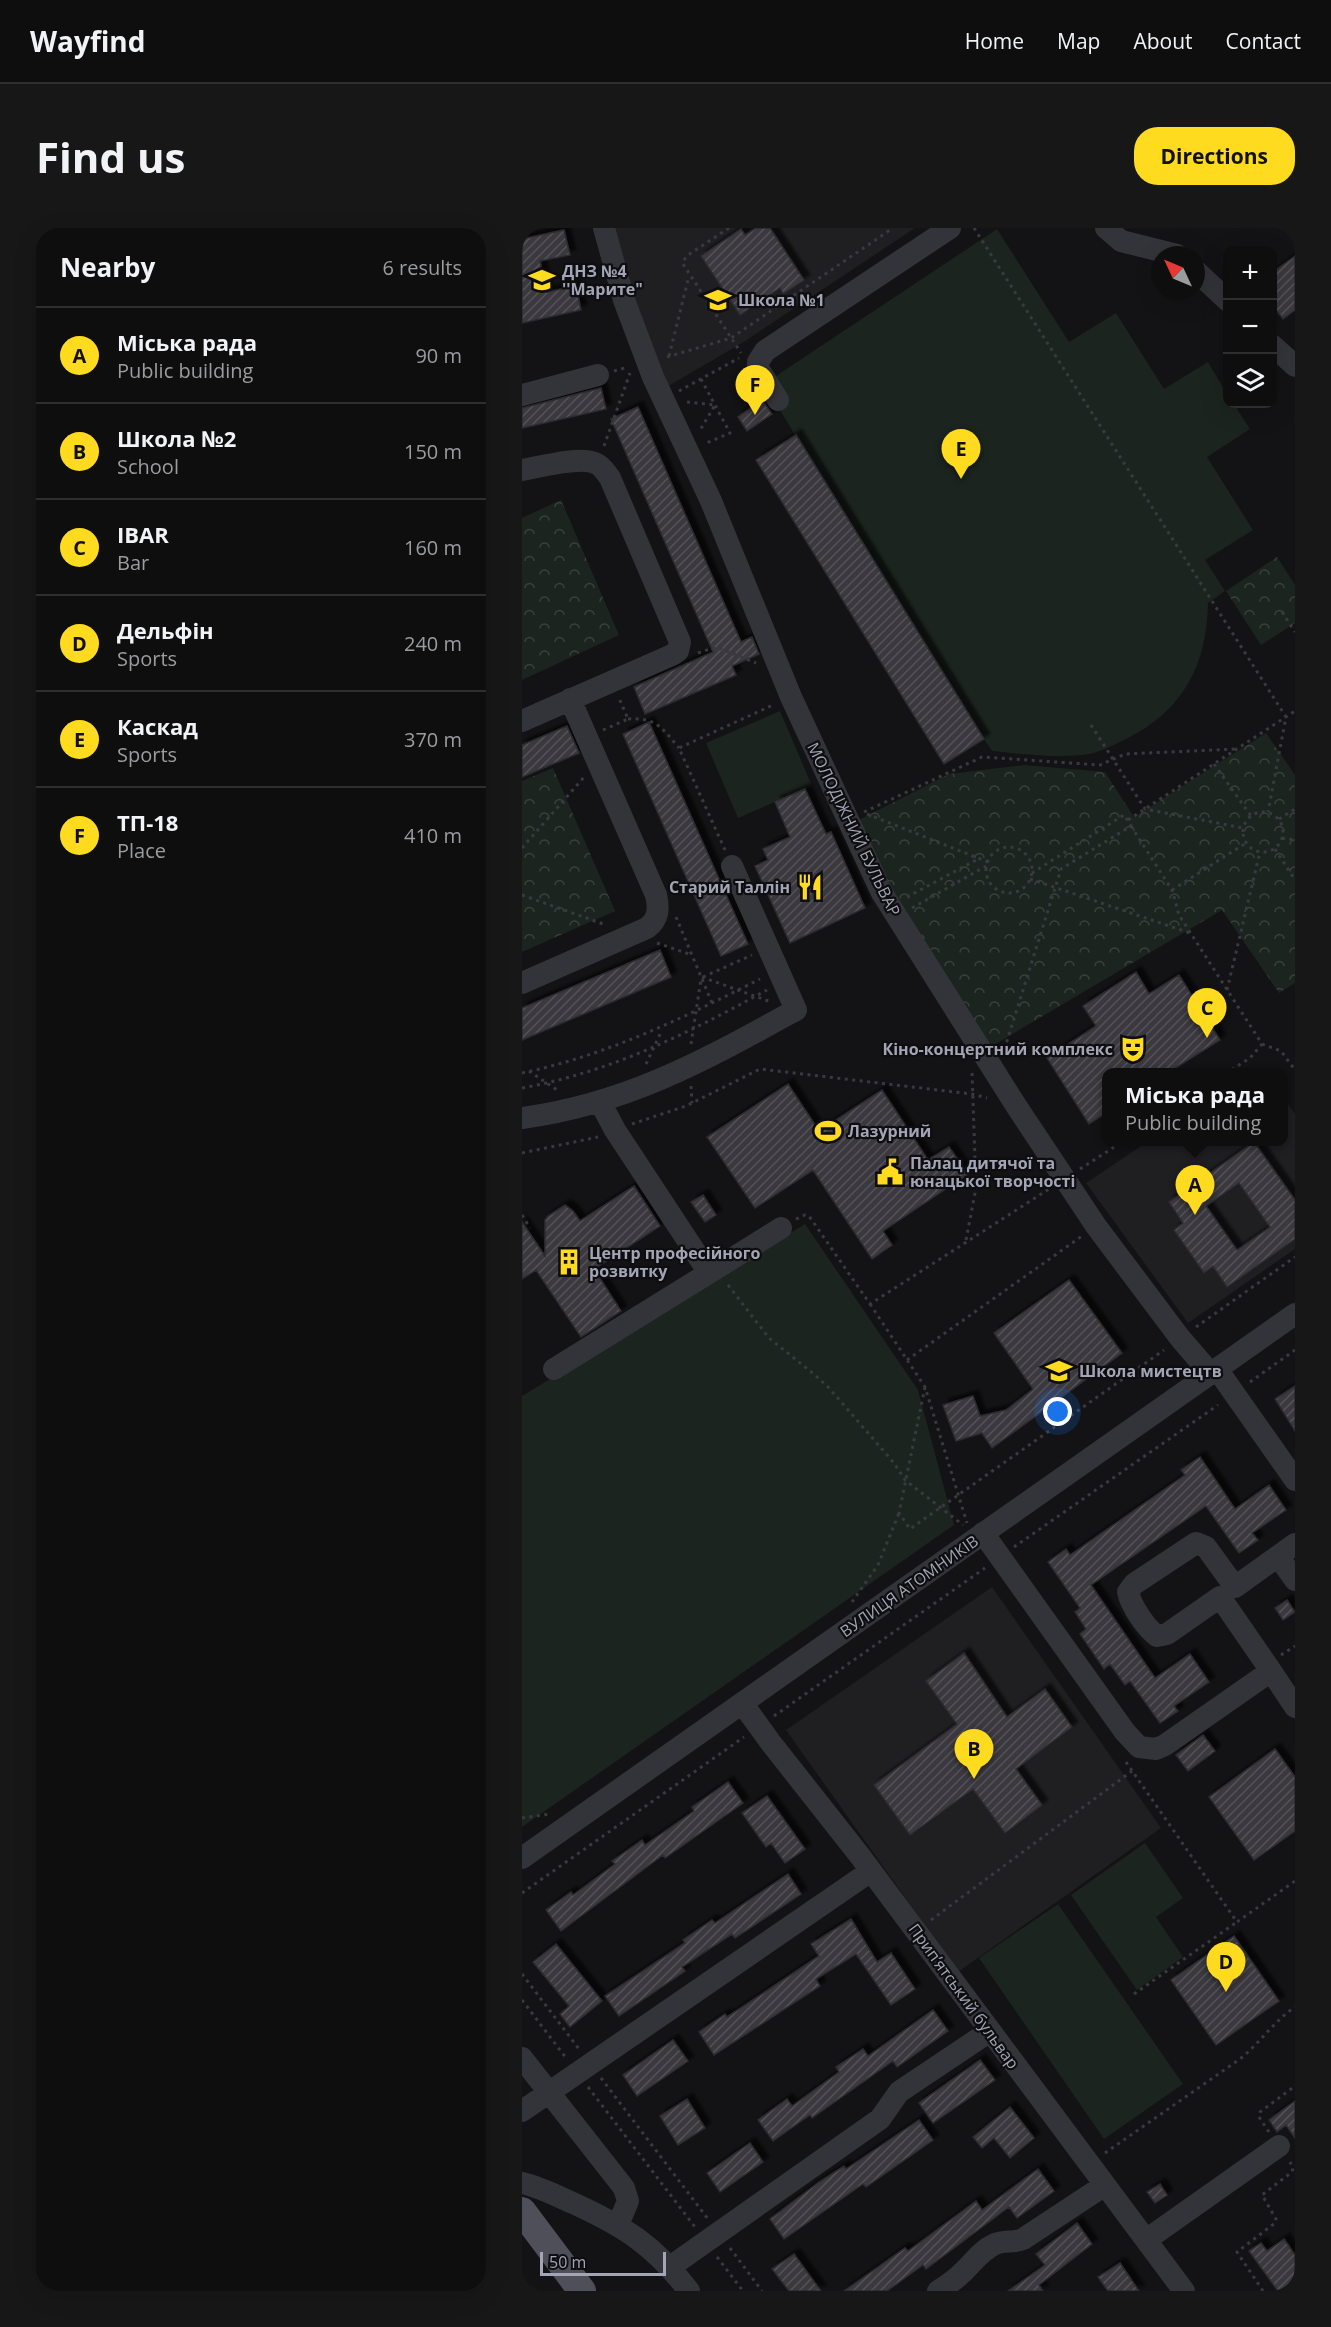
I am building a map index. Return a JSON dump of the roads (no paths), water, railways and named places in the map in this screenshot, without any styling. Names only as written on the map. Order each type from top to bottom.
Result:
[{"type":"main road","points":[[522,2211],[582,2291]]},
{"type":"street","name":"МОЛОДІЖНИЙ БУЛЬВАР","points":[[604,228],[624,300],[647,362],[724,531],[790,697],[893,912],[978,1065],[1015,1104],[1096,1226],[1180,1338],[1234,1393],[1292,1469]]},
{"type":"street","points":[[778,400],[758,368],[758,362],[765,351],[950,228]]},
{"type":"street","points":[[1106,228],[1121,241],[1151,248]]},
{"type":"street","points":[[1205,280],[1225,300]]},
{"type":"street","points":[[1277,350],[1295,366]]},
{"type":"street","points":[[522,395],[598,375]]},
{"type":"street","points":[[522,470],[580,460],[597,464],[610,478],[680,646],[672,655],[522,721]]},
{"type":"street","points":[[522,983],[640,931],[651,925],[657,916],[656,895],[570,699]]},
{"type":"street","points":[[522,1118],[591,1104],[634,1091],[690,1067],[796,1010],[732,866]]},
{"type":"street","points":[[591,1104],[615,1130],[712,1271]]},
{"type":"street","points":[[554,1369],[781,1228]]},
{"type":"street","name":"ВУЛИЦЯ АТОМНИКІВ","points":[[522,1857],[1295,1314]]},
{"type":"street","points":[[983,1533],[1125,1732],[1139,1748],[1156,1749],[1165,1745],[1270,1671]]},
{"type":"street","points":[[1295,1581],[1286,1550],[1227,1592],[1270,1671],[1295,1707]]},
{"type":"street","name":"Припʼятський бульвар","points":[[742,1702],[758,1727],[871,1871],[1184,2291]]},
{"type":"street","points":[[522,2111],[871,1871]]},
{"type":"street","points":[[670,2267],[880,2119],[899,2092],[990,2031]]},
{"type":"street","points":[[522,2058],[624,2188],[628,2201],[618,2225]]},
{"type":"street","points":[[1146,2240],[1279,2146]]},
{"type":"street","points":[[522,2183],[553,2194],[618,2225],[647,2244],[670,2267],[689,2291]]},
{"type":"street","points":[[938,2291],[962,2274],[989,2247],[1001,2242],[1016,2242],[1023,2239],[1105,2185]]},
{"type":"place","name":"ДНЗ №4 ''Марите\"","points":[[542,280]]},
{"type":"place","name":"Школа №1","points":[[718,300]]},
{"type":"place","name":"ТП-18","points":[[755,415]]},
{"type":"place","name":"Каскад","points":[[961,479]]},
{"type":"place","name":"Старий Таллін","points":[[810,887]]},
{"type":"place","name":"IBAR","points":[[1207,1038]]},
{"type":"place","name":"Кіно-концертний комплекс","points":[[1133,1049]]},
{"type":"place","name":"Лазурний","points":[[828,1131]]},
{"type":"place","name":"Палац дитячої та юнацької творчості","points":[[890,1172]]},
{"type":"place","name":"Міська рада","points":[[1195,1215]]},
{"type":"place","name":"Центр професійного розвитку","points":[[569,1262]]},
{"type":"place","name":"Школа мистецтв","points":[[1059,1371]]},
{"type":"place","name":"Школа №2","points":[[974,1779]]},
{"type":"place","name":"Дельфін","points":[[1226,1992]]}]
